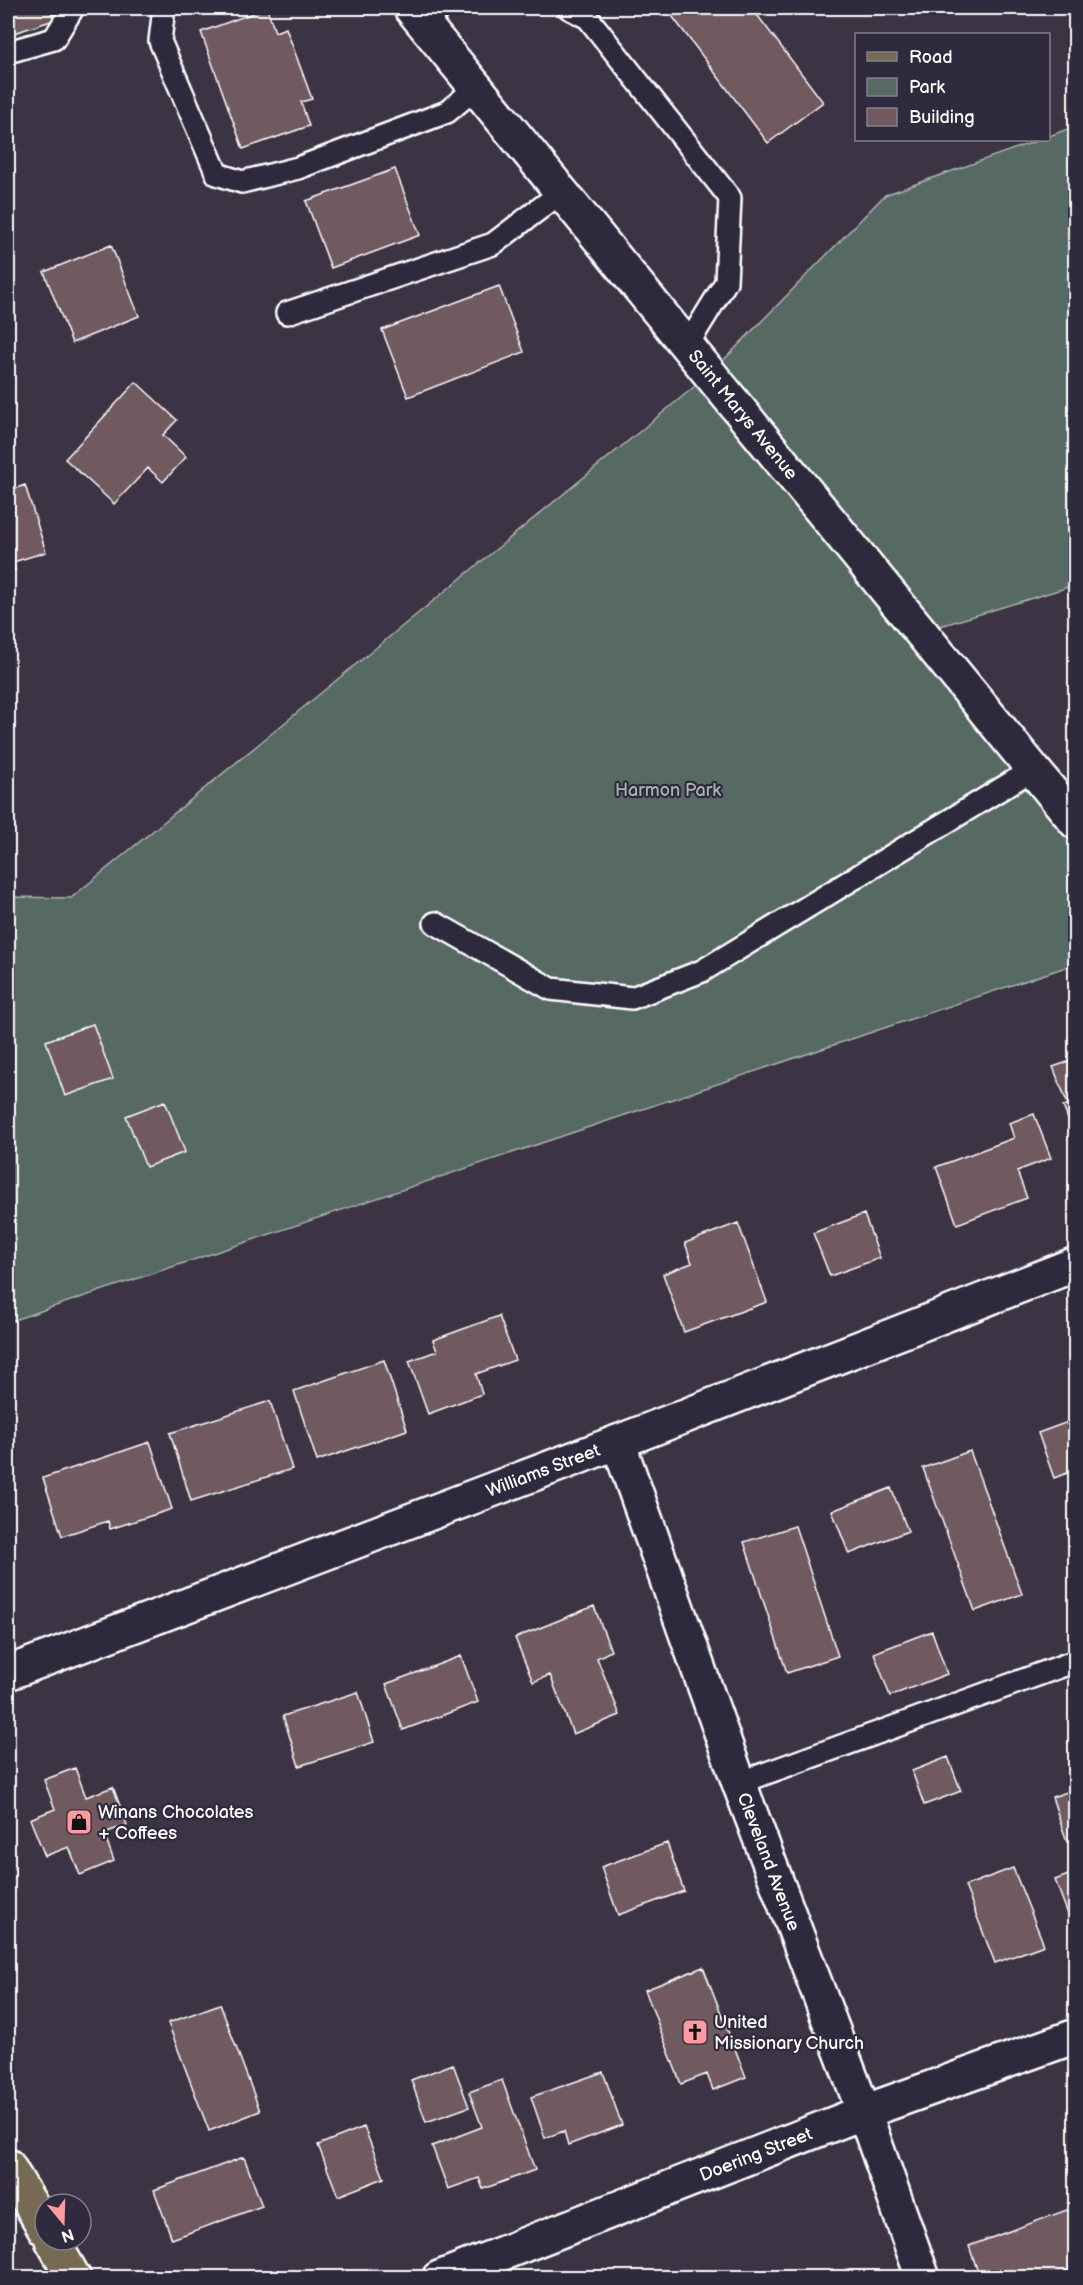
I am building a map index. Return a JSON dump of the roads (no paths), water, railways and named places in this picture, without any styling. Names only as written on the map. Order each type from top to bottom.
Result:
[{"type":"main road","points":[[8,2166],[33,2209]]},
{"type":"main road","points":[[59,2252],[74,2277]]},
{"type":"street","name":"Saint Marys Avenue","points":[[426,13],[477,87],[1076,822]]},
{"type":"street","name":"Williams Street","points":[[8,1674],[618,1442],[1076,1264]]},
{"type":"street","name":"Cleveland Avenue","points":[[618,1442],[739,1783],[864,2112],[922,2277]]},
{"type":"street","name":"Doering Street","points":[[439,2277],[864,2112],[1076,2037]]},
{"type":"lane","points":[[8,52],[54,39],[73,8]]},
{"type":"lane","points":[[164,8],[160,41],[218,174],[242,182],[298,168],[447,112],[477,87]]},
{"type":"lane","points":[[569,8],[588,18],[730,198],[726,282],[688,344]]},
{"type":"lane","points":[[287,313],[493,244],[562,191]]},
{"type":"lane","points":[[435,923],[551,989],[632,998],[702,971],[1032,770]]},
{"type":"lane","points":[[739,1783],[1076,1661]]},
{"type":"place","name":"Winans Chocolates + Coffees","points":[[79,1822]]},
{"type":"place","name":"United Missionary Church","points":[[695,2032]]},
{"type":"park label","name":"Harmon Park","points":[[668,790]]}]
